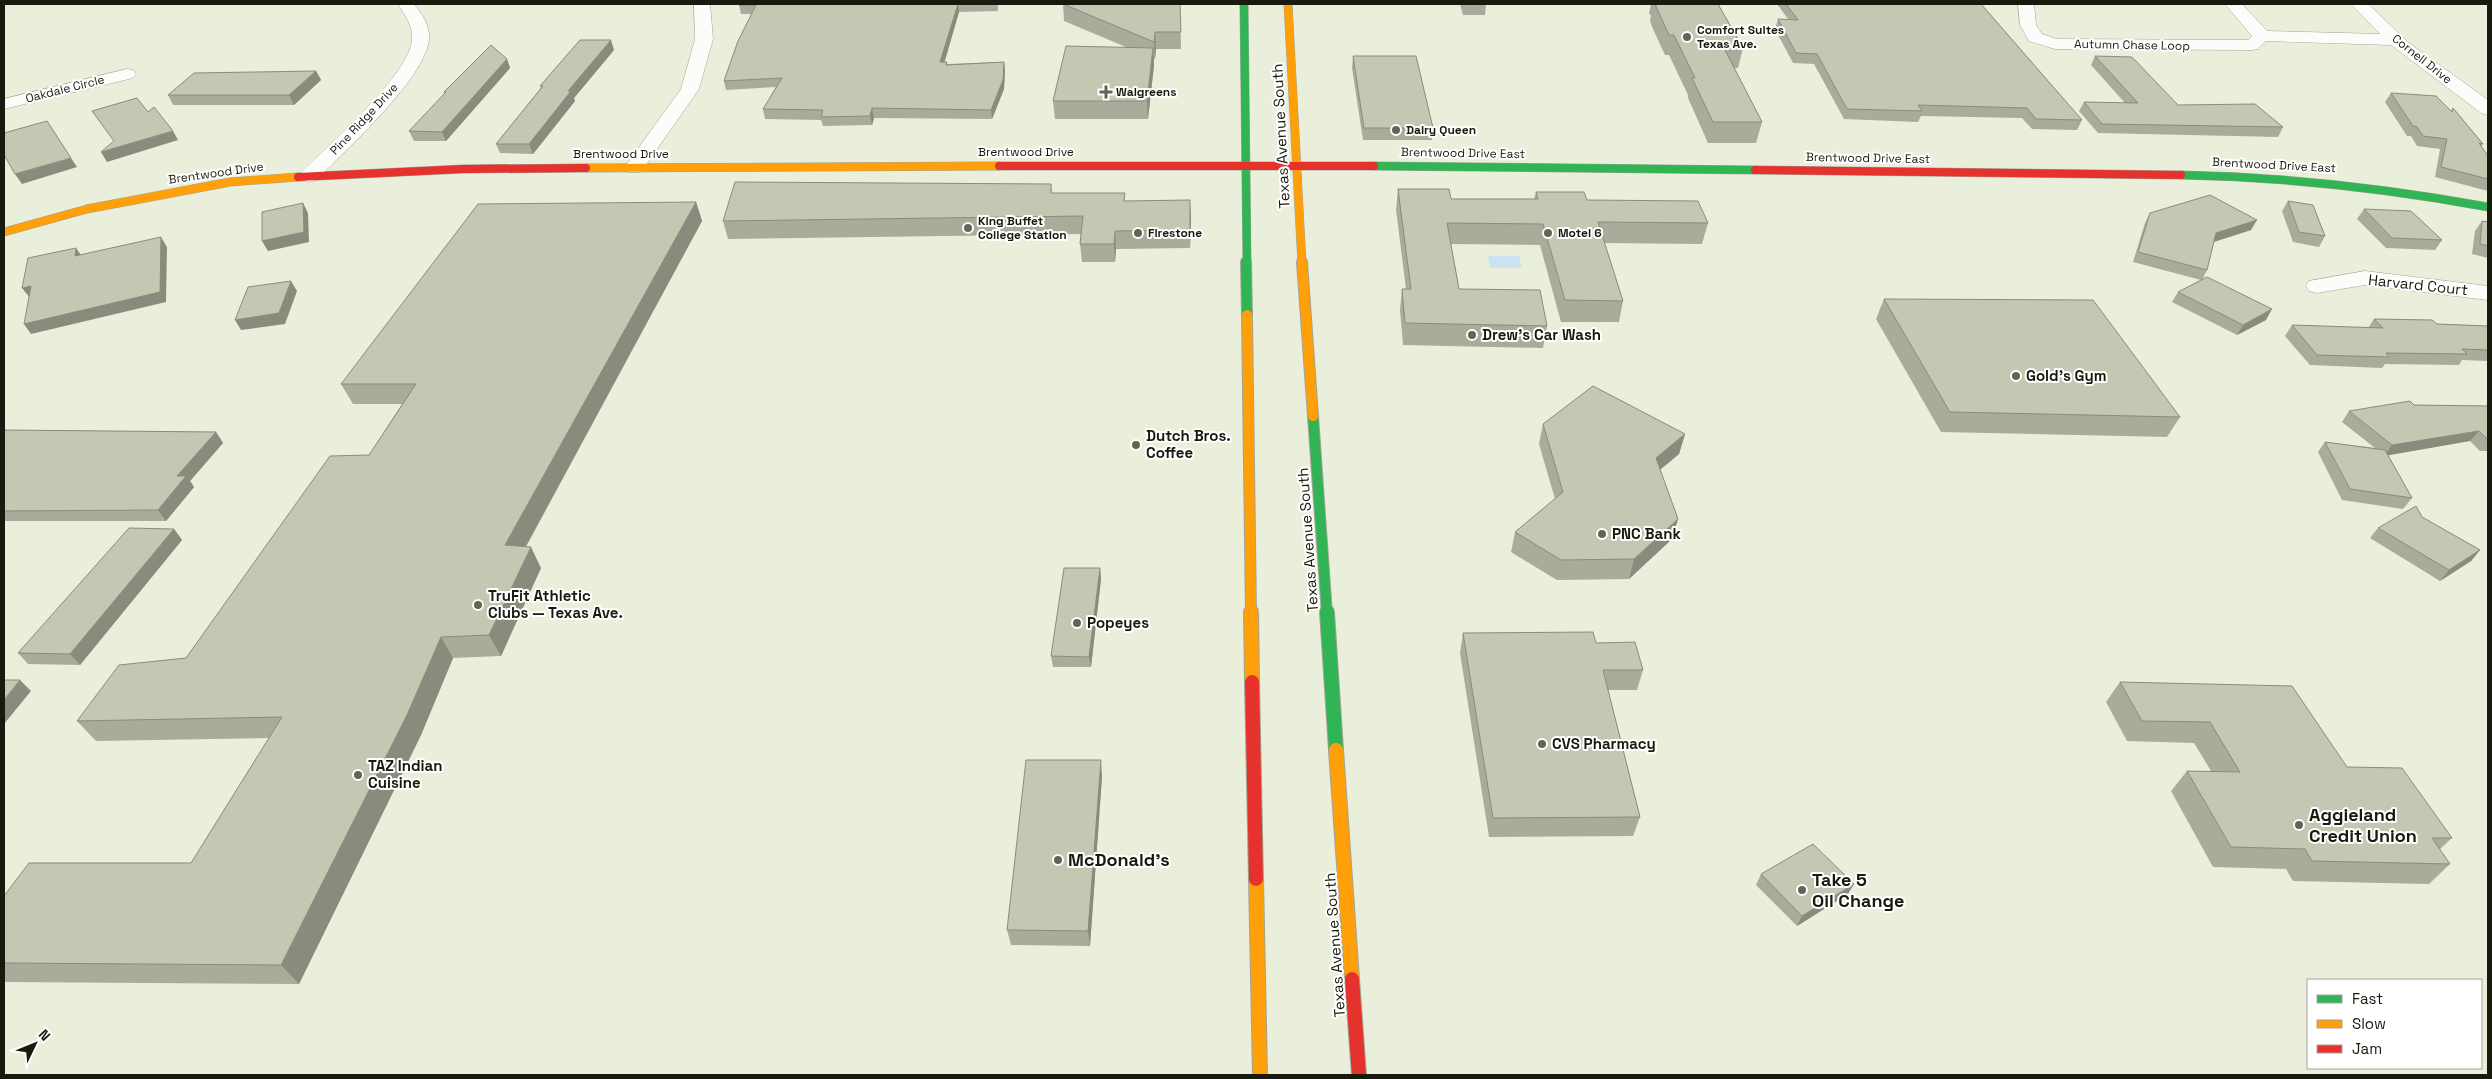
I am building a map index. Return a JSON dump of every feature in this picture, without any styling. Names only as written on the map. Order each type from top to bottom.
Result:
[{"type":"main road","points":[[1244,4],[1260,1075]]},
{"type":"main road","name":"Texas Avenue South","points":[[1288,4],[1297,165],[1359,1075]]},
{"type":"main road","name":"Brentwood Drive","points":[[4,232],[60,216],[152,196],[230,182],[310,176],[463,170],[1245,164]]},
{"type":"main road","name":"Brentwood Drive East","points":[[1245,164],[2255,176],[2314,180],[2380,188],[2488,207]]},
{"type":"street","name":"Pine Ridge Drive","points":[[310,176],[402,79],[420,46],[421,32],[416,17],[406,4]]},
{"type":"street","points":[[634,168],[690,88],[704,39],[702,4]]},
{"type":"street","name":"Autumn Chase Loop","points":[[2026,4],[2028,25],[2035,37],[2055,44],[2252,45],[2262,36],[2396,40]]},
{"type":"street","points":[[2233,4],[2262,36]]},
{"type":"street","name":"Cornell Drive","points":[[2359,4],[2396,40],[2488,108]]},
{"type":"street","name":"Oakdale Circle","points":[[4,104],[127,74]]},
{"type":"street","name":"Harvard Court","points":[[2317,286],[2365,278],[2488,293]]},
{"type":"water","points":[[1488,256],[1519,256],[1522,268],[1490,268]]},
{"type":"building","points":[[740,4],[958,4],[940,62],[947,62],[946,65],[1004,62],[1003,80],[991,110],[872,108],[870,116],[821,117],[823,110],[763,109],[782,78],[724,81],[738,41],[756,5]]},
{"type":"building","points":[[1063,4],[1180,4],[1181,32],[1155,32],[1154,42]]},
{"type":"building","points":[[1655,4],[1718,4],[1743,48],[1724,48],[1762,122],[1713,122],[1692,78],[1695,78],[1674,35],[1669,35]]},
{"type":"building","points":[[1786,4],[1981,4],[2082,120],[2036,119],[2027,108],[1918,105],[1922,111],[1847,109],[1817,54],[1796,53],[1778,19],[1798,20]]},
{"type":"building","points":[[580,40],[611,40],[568,91],[571,91],[529,144],[496,144],[543,86],[540,86]]},
{"type":"building","points":[[491,45],[507,59],[442,132],[409,131],[446,92],[444,92]]},
{"type":"building","name":"Walgreens","points":[[1066,46],[1153,48],[1147,101],[1053,101]]},
{"type":"building","points":[[1353,56],[1416,56],[1433,128],[1364,128]]},
{"type":"building","points":[[2095,56],[2132,57],[2178,105],[2255,104],[2283,127],[2102,124],[2084,102],[2138,103]]},
{"type":"building","points":[[316,71],[289,95],[168,95],[194,73]]},
{"type":"building","points":[[2391,93],[2436,96],[2452,112],[2453,108],[2483,144],[2479,143],[2488,156],[2488,179],[2441,167],[2447,139],[2423,136],[2417,127],[2413,126]]},
{"type":"building","points":[[137,98],[148,112],[154,107],[173,131],[101,152],[114,141],[92,111]]},
{"type":"building","points":[[47,121],[71,158],[15,174],[4,155],[4,133]]},
{"type":"building","points":[[735,182],[1051,184],[1051,193],[1125,193],[1124,201],[1190,200],[1190,230],[1115,231],[1114,244],[1080,244],[1083,216],[723,221]]},
{"type":"building","points":[[1398,189],[1449,189],[1451,199],[1538,199],[1536,192],[1584,192],[1587,200],[1698,201],[1708,223],[1598,222],[1623,301],[1565,300],[1543,224],[1447,223],[1459,289],[1540,290],[1547,326],[1405,323],[1402,289],[1411,289]]},
{"type":"building","points":[[2210,195],[2257,220],[2216,233],[2207,270],[2138,252],[2150,213]]},
{"type":"building","points":[[2288,201],[2313,205],[2325,236],[2299,232]]},
{"type":"building","points":[[696,202],[505,545],[531,547],[489,635],[441,637],[407,715],[281,965],[4,963],[4,896],[29,863],[191,863],[282,717],[77,721],[119,665],[186,658],[330,456],[369,455],[416,384],[341,384],[478,204]]},
{"type":"building","points":[[303,203],[304,232],[262,241],[262,212]]},
{"type":"building","points":[[2364,209],[2411,211],[2442,240],[2392,238]]},
{"type":"building","points":[[2482,221],[2488,222],[2488,246],[2480,244]]},
{"type":"building","points":[[161,237],[160,292],[24,324],[31,286],[22,288],[28,258],[76,248],[75,256]]},
{"type":"building","points":[[2207,277],[2272,309],[2243,325],[2178,292]]},
{"type":"building","points":[[291,281],[279,313],[235,320],[248,287]]},
{"type":"building","name":"Gold's Gym","points":[[1884,299],[2093,300],[2180,417],[1950,412]]},
{"type":"building","points":[[2374,319],[2432,320],[2437,324],[2488,326],[2488,350],[2462,349],[2467,354],[2386,353],[2389,357],[2317,355],[2292,325],[2383,328]]},
{"type":"building","points":[[1593,386],[1685,434],[1656,458],[1678,519],[1634,559],[1561,560],[1515,532],[1563,492],[1543,424]]},
{"type":"building","points":[[2410,401],[2414,405],[2488,406],[2488,440],[2479,431],[2392,445],[2349,411]]},
{"type":"building","points":[[4,430],[216,432],[177,476],[186,476],[158,510],[4,511]]},
{"type":"building","points":[[2325,442],[2385,450],[2412,498],[2350,489]]},
{"type":"building","points":[[2416,506],[2422,517],[2480,550],[2449,570],[2378,528]]},
{"type":"building","points":[[129,528],[174,529],[70,654],[18,653]]},
{"type":"building","name":"Popeyes","points":[[1064,568],[1100,568],[1089,657],[1051,656]]},
{"type":"building","name":"CVS Pharmacy","points":[[1593,632],[1596,643],[1635,642],[1643,670],[1603,670],[1640,817],[1493,818],[1463,633]]},
{"type":"building","points":[[4,680],[20,680],[4,700]]},
{"type":"building","points":[[2120,682],[2292,686],[2347,767],[2402,768],[2452,838],[2432,838],[2450,864],[2312,861],[2305,849],[2231,847],[2187,771],[2240,772],[2210,722],[2142,721]]},
{"type":"building","name":"McDonald's","points":[[1026,760],[1101,760],[1088,931],[1007,930]]},
{"type":"building","name":"Take 5 Oil Change","points":[[1813,844],[1854,884],[1802,916],[1761,874]]},
{"type":"traffic: fast","points":[[1244,4],[1247,315]]},
{"type":"traffic: fast","points":[[1374,166],[1755,170]]},
{"type":"traffic: fast","points":[[2181,175],[2297,180],[2373,188],[2488,207]]},
{"type":"traffic: fast","points":[[1313,416],[1336,750]]},
{"type":"traffic: slow","points":[[1288,4],[1297,187],[1313,416]]},
{"type":"traffic: slow","points":[[586,168],[999,166]]},
{"type":"traffic: slow","points":[[4,232],[87,209],[230,182],[298,177]]},
{"type":"traffic: slow","points":[[1247,315],[1252,682]]},
{"type":"traffic: slow","points":[[1336,750],[1352,979]]},
{"type":"traffic: slow","points":[[1256,879],[1260,1075]]},
{"type":"traffic: jam","points":[[999,166],[1374,166]]},
{"type":"traffic: jam","points":[[298,177],[463,169],[586,168]]},
{"type":"traffic: jam","points":[[1755,170],[2181,175]]},
{"type":"traffic: jam","points":[[1252,682],[1256,879]]},
{"type":"traffic: jam","points":[[1352,979],[1359,1075]]},
{"type":"place","name":"Comfort Suites Texas Ave.","points":[[1687,37]]},
{"type":"place","name":"Walgreens","points":[[1106,92]]},
{"type":"place","name":"Dairy Queen","points":[[1396,130]]},
{"type":"place","name":"King Buffet College Station","points":[[968,228]]},
{"type":"place","name":"Firestone","points":[[1138,233]]},
{"type":"place","name":"Motel 6","points":[[1548,233]]},
{"type":"place","name":"Drew's Car Wash","points":[[1472,335]]},
{"type":"place","name":"Gold's Gym","points":[[2016,376]]},
{"type":"place","name":"Dutch Bros. Coffee","points":[[1136,445]]},
{"type":"place","name":"PNC Bank","points":[[1602,534]]},
{"type":"place","name":"TruFit Athletic Clubs — Texas Ave.","points":[[478,605]]},
{"type":"place","name":"Popeyes","points":[[1077,623]]},
{"type":"place","name":"CVS Pharmacy","points":[[1542,744]]},
{"type":"place","name":"TAZ Indian Cuisine","points":[[358,775]]},
{"type":"place","name":"Aggieland Credit Union","points":[[2299,825]]},
{"type":"place","name":"McDonald's","points":[[1058,860]]},
{"type":"place","name":"Take 5 Oil Change","points":[[1802,890]]}]
